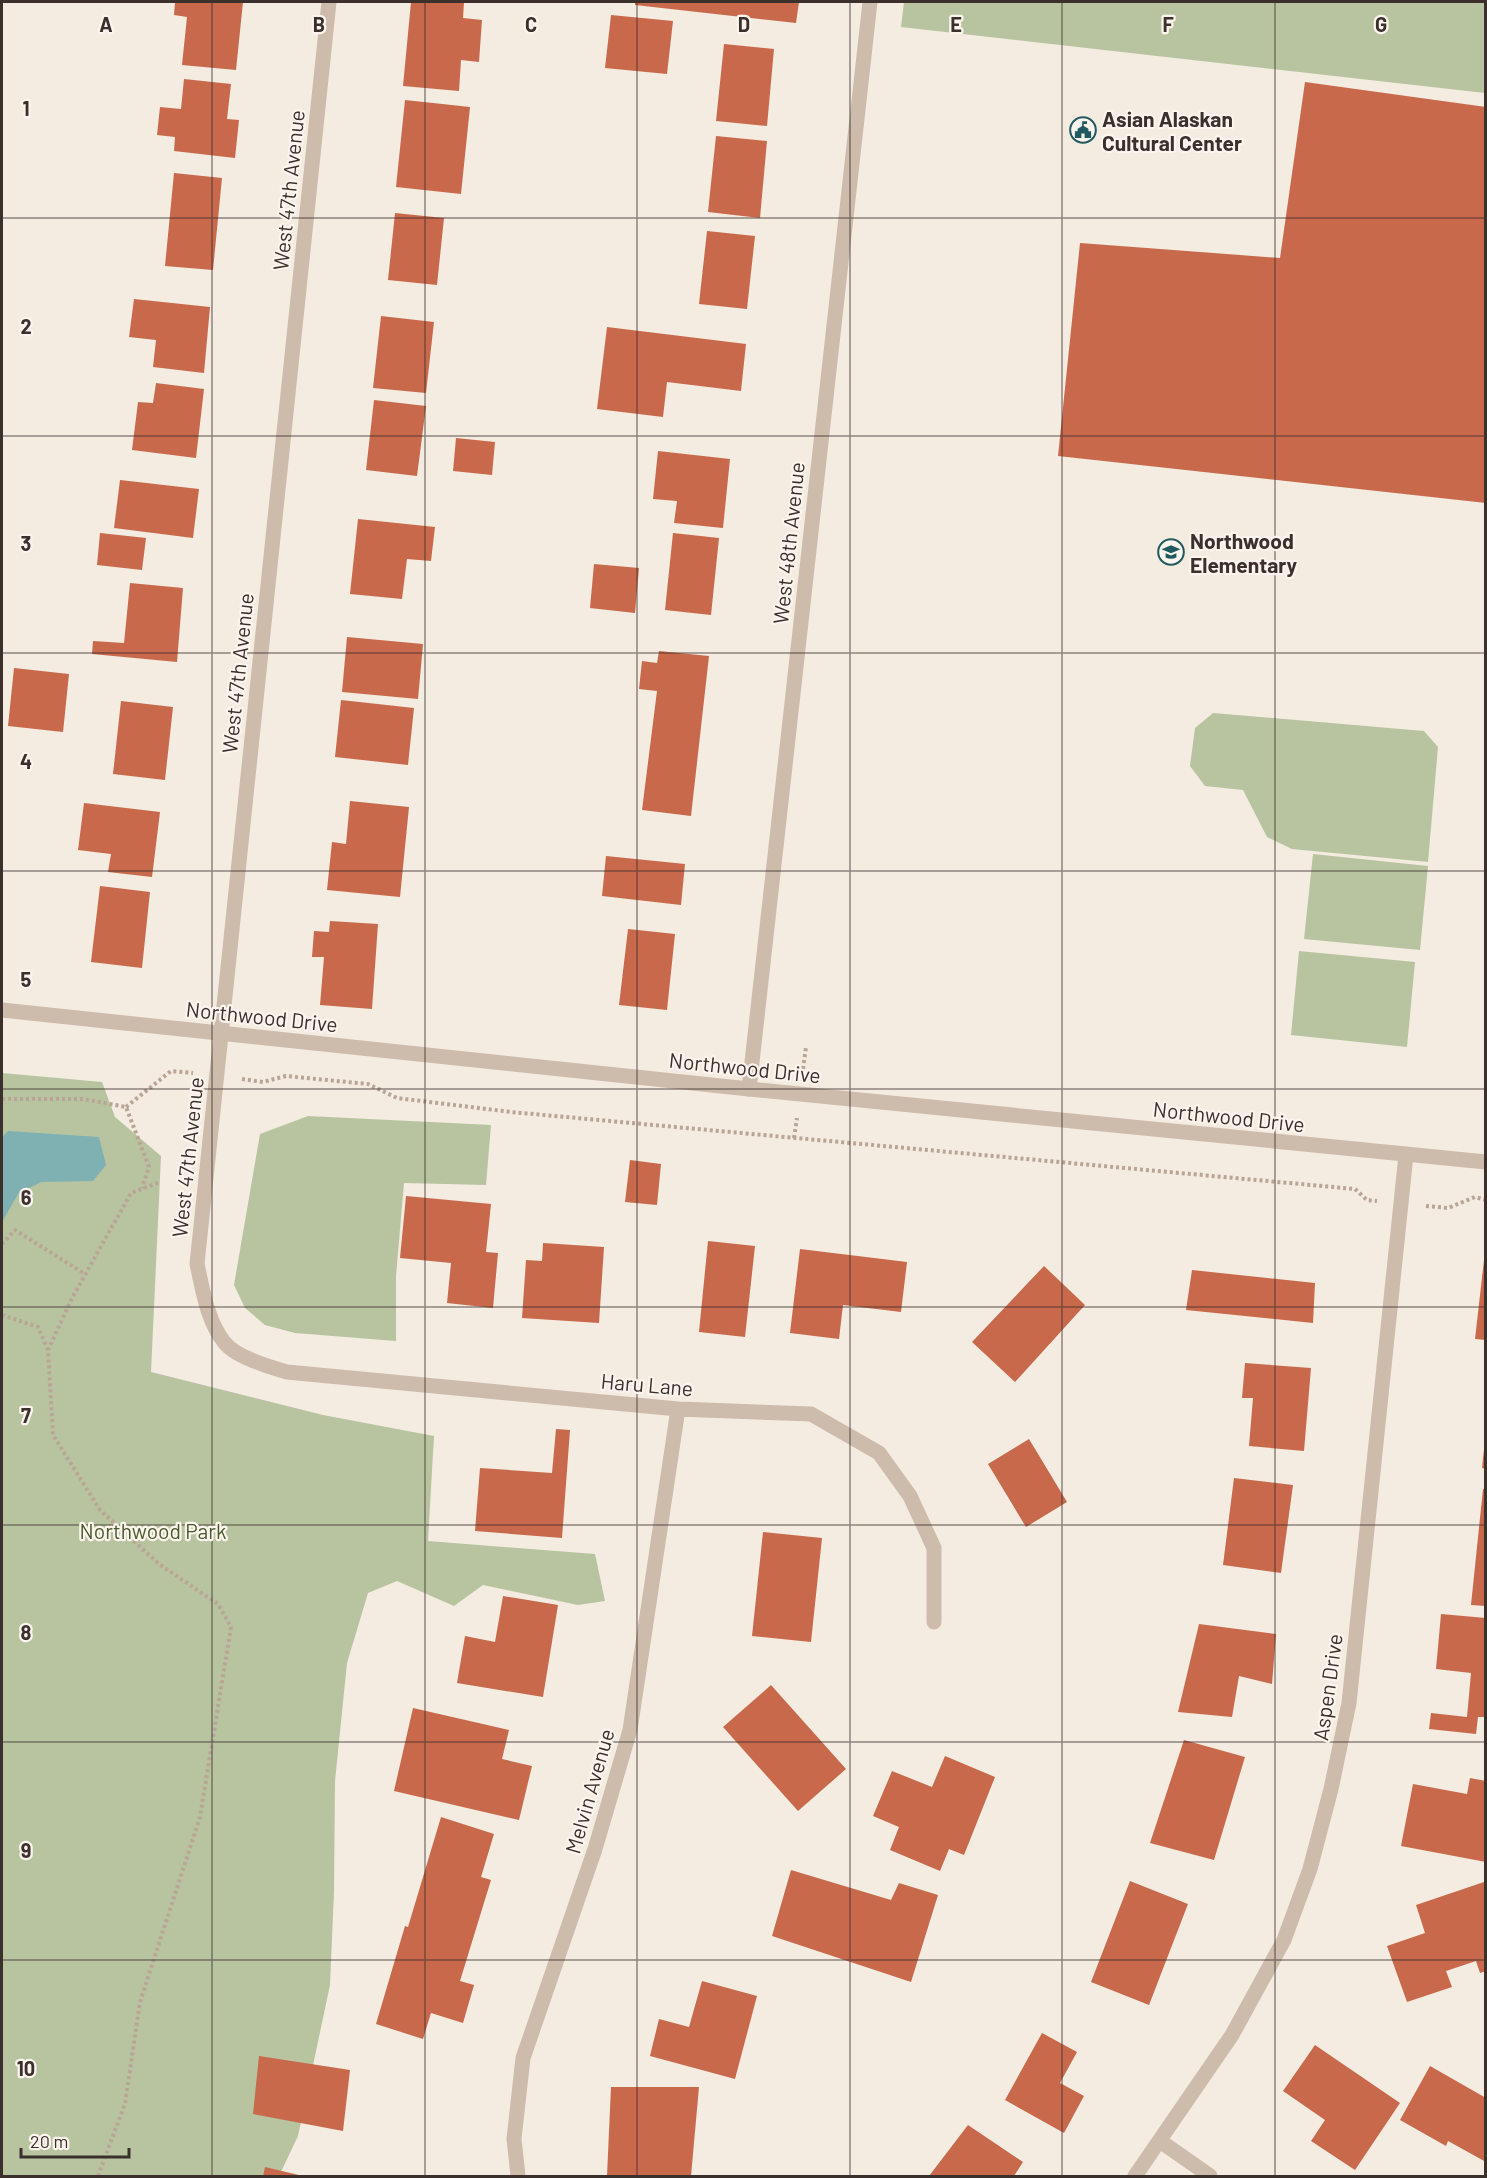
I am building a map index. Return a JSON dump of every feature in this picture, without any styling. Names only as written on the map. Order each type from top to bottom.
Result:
[{"type":"street","name":"West 47th Avenue","points":[[225,1344],[207,1310],[197,1264],[329,2]]},
{"type":"street","name":"West 48th Avenue","points":[[749,1089],[870,2]]},
{"type":"street","name":"Northwood Drive","points":[[2,1010],[749,1089],[1485,1162]]},
{"type":"street","name":"Aspen Drive","points":[[1135,2176],[1232,2036],[1284,1940],[1310,1869],[1331,1789],[1349,1703],[1406,1155]]},
{"type":"street","name":"Haru Lane","points":[[225,1344],[254,1362],[287,1372],[678,1409],[811,1414],[879,1453],[910,1496],[934,1548],[934,1622]]},
{"type":"street","name":"Melvin Avenue","points":[[518,2176],[514,2139],[523,2058],[595,1849],[630,1730],[678,1409]]},
{"type":"street","points":[[1160,2141],[1210,2176]]},
{"type":"path","points":[[2,1099],[83,1099],[126,1107],[171,1071],[263,1082],[286,1076],[368,1084],[397,1098],[511,1112],[1355,1189],[1367,1200],[1401,1204],[1448,1208],[1475,1197],[1485,1200]]},
{"type":"path","points":[[126,1107],[149,1167],[142,1189]]},
{"type":"path","points":[[48,1350],[85,1274],[131,1193],[159,1182]]},
{"type":"path","points":[[2,1244],[15,1230],[85,1274]]},
{"type":"path","points":[[2,1315],[38,1327],[48,1350],[53,1435],[100,1510],[159,1564],[218,1604],[231,1627],[200,1817],[140,2002],[125,2104],[98,2176]]},
{"type":"green space","points":[[904,2],[1485,2],[1485,93],[901,27]]},
{"type":"green space","points":[[1213,713],[1424,731],[1438,747],[1428,862],[1292,849],[1267,837],[1243,790],[1205,786],[1190,766],[1195,728]]},
{"type":"green space","points":[[1313,854],[1428,866],[1420,950],[1304,939]]},
{"type":"green space","points":[[1299,951],[1415,962],[1407,1047],[1291,1035]]},
{"type":"green space","name":"Northwood Park","points":[[2,1073],[102,1082],[115,1117],[161,1156],[151,1372],[323,1415],[434,1436],[428,1541],[595,1554],[605,1601],[578,1605],[483,1585],[454,1606],[397,1581],[368,1593],[347,1663],[335,1781],[330,1985],[298,2136],[279,2176],[2,2176]]},
{"type":"green space","points":[[308,1116],[491,1125],[486,1185],[404,1183],[396,1276],[396,1341],[295,1333],[265,1325],[245,1308],[234,1285],[260,1134]]},
{"type":"water","points":[[8,1131],[99,1137],[106,1165],[93,1181],[41,1182],[18,1194],[2,1222],[2,1137]]},
{"type":"building","points":[[175,2],[243,2],[236,70],[182,65],[187,17],[174,15]]},
{"type":"building","points":[[411,2],[464,2],[463,18],[482,20],[479,62],[461,60],[459,91],[403,86]]},
{"type":"building","points":[[635,2],[799,2],[796,23],[635,5]]},
{"type":"building","points":[[611,15],[673,21],[667,74],[605,68]]},
{"type":"building","points":[[724,44],[774,49],[767,126],[716,121]]},
{"type":"building","points":[[184,79],[231,84],[227,119],[239,120],[235,158],[174,151],[175,137],[157,135],[160,107],[181,109]]},
{"type":"building","points":[[1305,82],[1486,107],[1486,503],[1058,456],[1080,243],[1280,258]]},
{"type":"building","points":[[405,100],[470,107],[461,194],[396,187]]},
{"type":"building","points":[[716,136],[767,141],[760,218],[708,212]]},
{"type":"building","points":[[174,173],[222,178],[213,270],[165,266]]},
{"type":"building","points":[[395,213],[444,218],[437,285],[388,280]]},
{"type":"building","points":[[707,231],[755,236],[747,309],[699,304]]},
{"type":"building","points":[[134,299],[210,307],[204,373],[153,367],[156,340],[129,337]]},
{"type":"building","points":[[381,316],[434,322],[426,393],[373,388]]},
{"type":"building","points":[[607,327],[746,344],[741,391],[667,382],[663,417],[597,409]]},
{"type":"building","points":[[156,383],[204,389],[196,458],[132,450],[138,402],[153,403]]},
{"type":"building","points":[[374,400],[426,406],[417,476],[366,470]]},
{"type":"building","points":[[456,438],[495,442],[492,475],[453,471]]},
{"type":"building","points":[[658,451],[730,459],[723,528],[674,523],[677,501],[653,499]]},
{"type":"building","points":[[120,480],[199,489],[193,538],[114,528]]},
{"type":"building","points":[[358,519],[435,527],[431,561],[407,559],[402,599],[350,594]]},
{"type":"building","points":[[100,533],[146,538],[142,570],[97,565]]},
{"type":"building","points":[[673,533],[719,538],[711,615],[665,610]]},
{"type":"building","points":[[594,564],[639,568],[635,613],[590,608]]},
{"type":"building","points":[[130,583],[183,588],[177,662],[92,654],[93,641],[124,643]]},
{"type":"building","points":[[347,637],[423,644],[418,699],[342,692]]},
{"type":"building","points":[[659,651],[709,656],[691,816],[642,810],[657,691],[639,689],[642,661],[657,663]]},
{"type":"building","points":[[14,668],[69,674],[63,732],[8,726]]},
{"type":"building","points":[[341,700],[414,708],[408,765],[335,757]]},
{"type":"building","points":[[121,701],[173,707],[165,780],[113,774]]},
{"type":"building","points":[[350,801],[409,807],[400,897],[327,890],[332,842],[346,844]]},
{"type":"building","points":[[84,803],[160,812],[152,877],[108,872],[111,854],[78,850]]},
{"type":"building","points":[[606,856],[685,864],[681,905],[602,896]]},
{"type":"building","points":[[100,886],[150,892],[142,968],[91,962]]},
{"type":"building","points":[[330,921],[378,924],[372,1009],[320,1005],[324,957],[312,957],[314,931],[329,932]]},
{"type":"building","points":[[628,929],[675,934],[667,1010],[619,1005]]},
{"type":"building","points":[[630,1160],[661,1164],[657,1205],[625,1202]]},
{"type":"building","points":[[406,1196],[491,1204],[486,1252],[498,1253],[493,1308],[447,1303],[451,1263],[400,1258]]},
{"type":"building","points":[[708,1241],[755,1246],[745,1337],[699,1332]]},
{"type":"building","points":[[543,1243],[604,1247],[599,1323],[522,1318],[526,1260],[542,1261]]},
{"type":"building","points":[[800,1249],[907,1262],[901,1312],[843,1305],[839,1339],[790,1333]]},
{"type":"building","points":[[1484,1260],[1486,1260],[1486,1340],[1475,1339]]},
{"type":"building","points":[[1044,1266],[1085,1305],[1015,1382],[972,1342]]},
{"type":"building","points":[[1192,1270],[1315,1283],[1313,1323],[1186,1310]]},
{"type":"building","points":[[1245,1363],[1311,1368],[1304,1451],[1249,1446],[1253,1398],[1242,1398]]},
{"type":"building","points":[[556,1429],[570,1430],[562,1538],[475,1531],[480,1468],[552,1473]]},
{"type":"building","points":[[1029,1439],[1067,1502],[1026,1527],[988,1464]]},
{"type":"building","points":[[1484,1449],[1486,1449],[1486,1469],[1482,1468]]},
{"type":"building","points":[[1234,1478],[1293,1485],[1281,1573],[1223,1565]]},
{"type":"building","points":[[1483,1489],[1486,1489],[1486,1606],[1471,1605]]},
{"type":"building","points":[[763,1532],[822,1538],[811,1642],[752,1636]]},
{"type":"building","points":[[503,1596],[558,1605],[543,1697],[457,1683],[465,1636],[495,1642]]},
{"type":"building","points":[[1441,1614],[1486,1618],[1486,1717],[1478,1717],[1476,1734],[1429,1729],[1431,1713],[1467,1717],[1471,1673],[1436,1669]]},
{"type":"building","points":[[1199,1624],[1276,1634],[1272,1684],[1239,1676],[1232,1717],[1178,1712]]},
{"type":"building","points":[[771,1685],[846,1769],[798,1811],[723,1727]]},
{"type":"building","points":[[413,1708],[509,1730],[502,1759],[532,1766],[519,1820],[394,1791]]},
{"type":"building","points":[[1184,1740],[1245,1757],[1214,1860],[1150,1843]]},
{"type":"building","points":[[945,1756],[995,1777],[964,1855],[949,1849],[940,1871],[890,1850],[899,1827],[873,1816],[892,1771],[932,1787]]},
{"type":"building","points":[[1470,1778],[1486,1781],[1486,1862],[1401,1846],[1413,1784],[1467,1794]]},
{"type":"building","points":[[441,1817],[494,1834],[481,1877],[491,1880],[460,1981],[474,1985],[463,2023],[431,2013],[423,2039],[376,2024]]},
{"type":"building","points":[[791,1870],[891,1900],[899,1883],[938,1895],[911,1982],[772,1936]]},
{"type":"building","points":[[1130,1881],[1188,1904],[1149,2005],[1091,1982]]},
{"type":"building","points":[[1484,1882],[1486,1971],[1480,1973],[1476,1961],[1446,1971],[1452,1987],[1407,2002],[1387,1946],[1425,1933],[1416,1905]]},
{"type":"building","points":[[702,1981],[757,1996],[735,2079],[650,2056],[659,2019],[689,2027]]},
{"type":"building","points":[[1042,2033],[1077,2052],[1060,2083],[1084,2096],[1064,2133],[1005,2100]]},
{"type":"building","points":[[1315,2045],[1400,2103],[1355,2170],[1311,2141],[1325,2120],[1283,2091]]},
{"type":"building","points":[[259,2056],[350,2070],[343,2131],[253,2114]]},
{"type":"building","points":[[1430,2066],[1486,2098],[1486,2162],[1448,2141],[1446,2146],[1400,2120]]},
{"type":"building","points":[[611,2087],[699,2087],[691,2176],[607,2176]]},
{"type":"building","points":[[968,2125],[1023,2162],[1014,2176],[929,2176]]},
{"type":"building","points":[[265,2167],[303,2176],[263,2176]]},
{"type":"place","name":"Asian Alaskan Cultural Center","points":[[1083,130]]},
{"type":"place","name":"Northwood Elementary","points":[[1171,552]]}]
